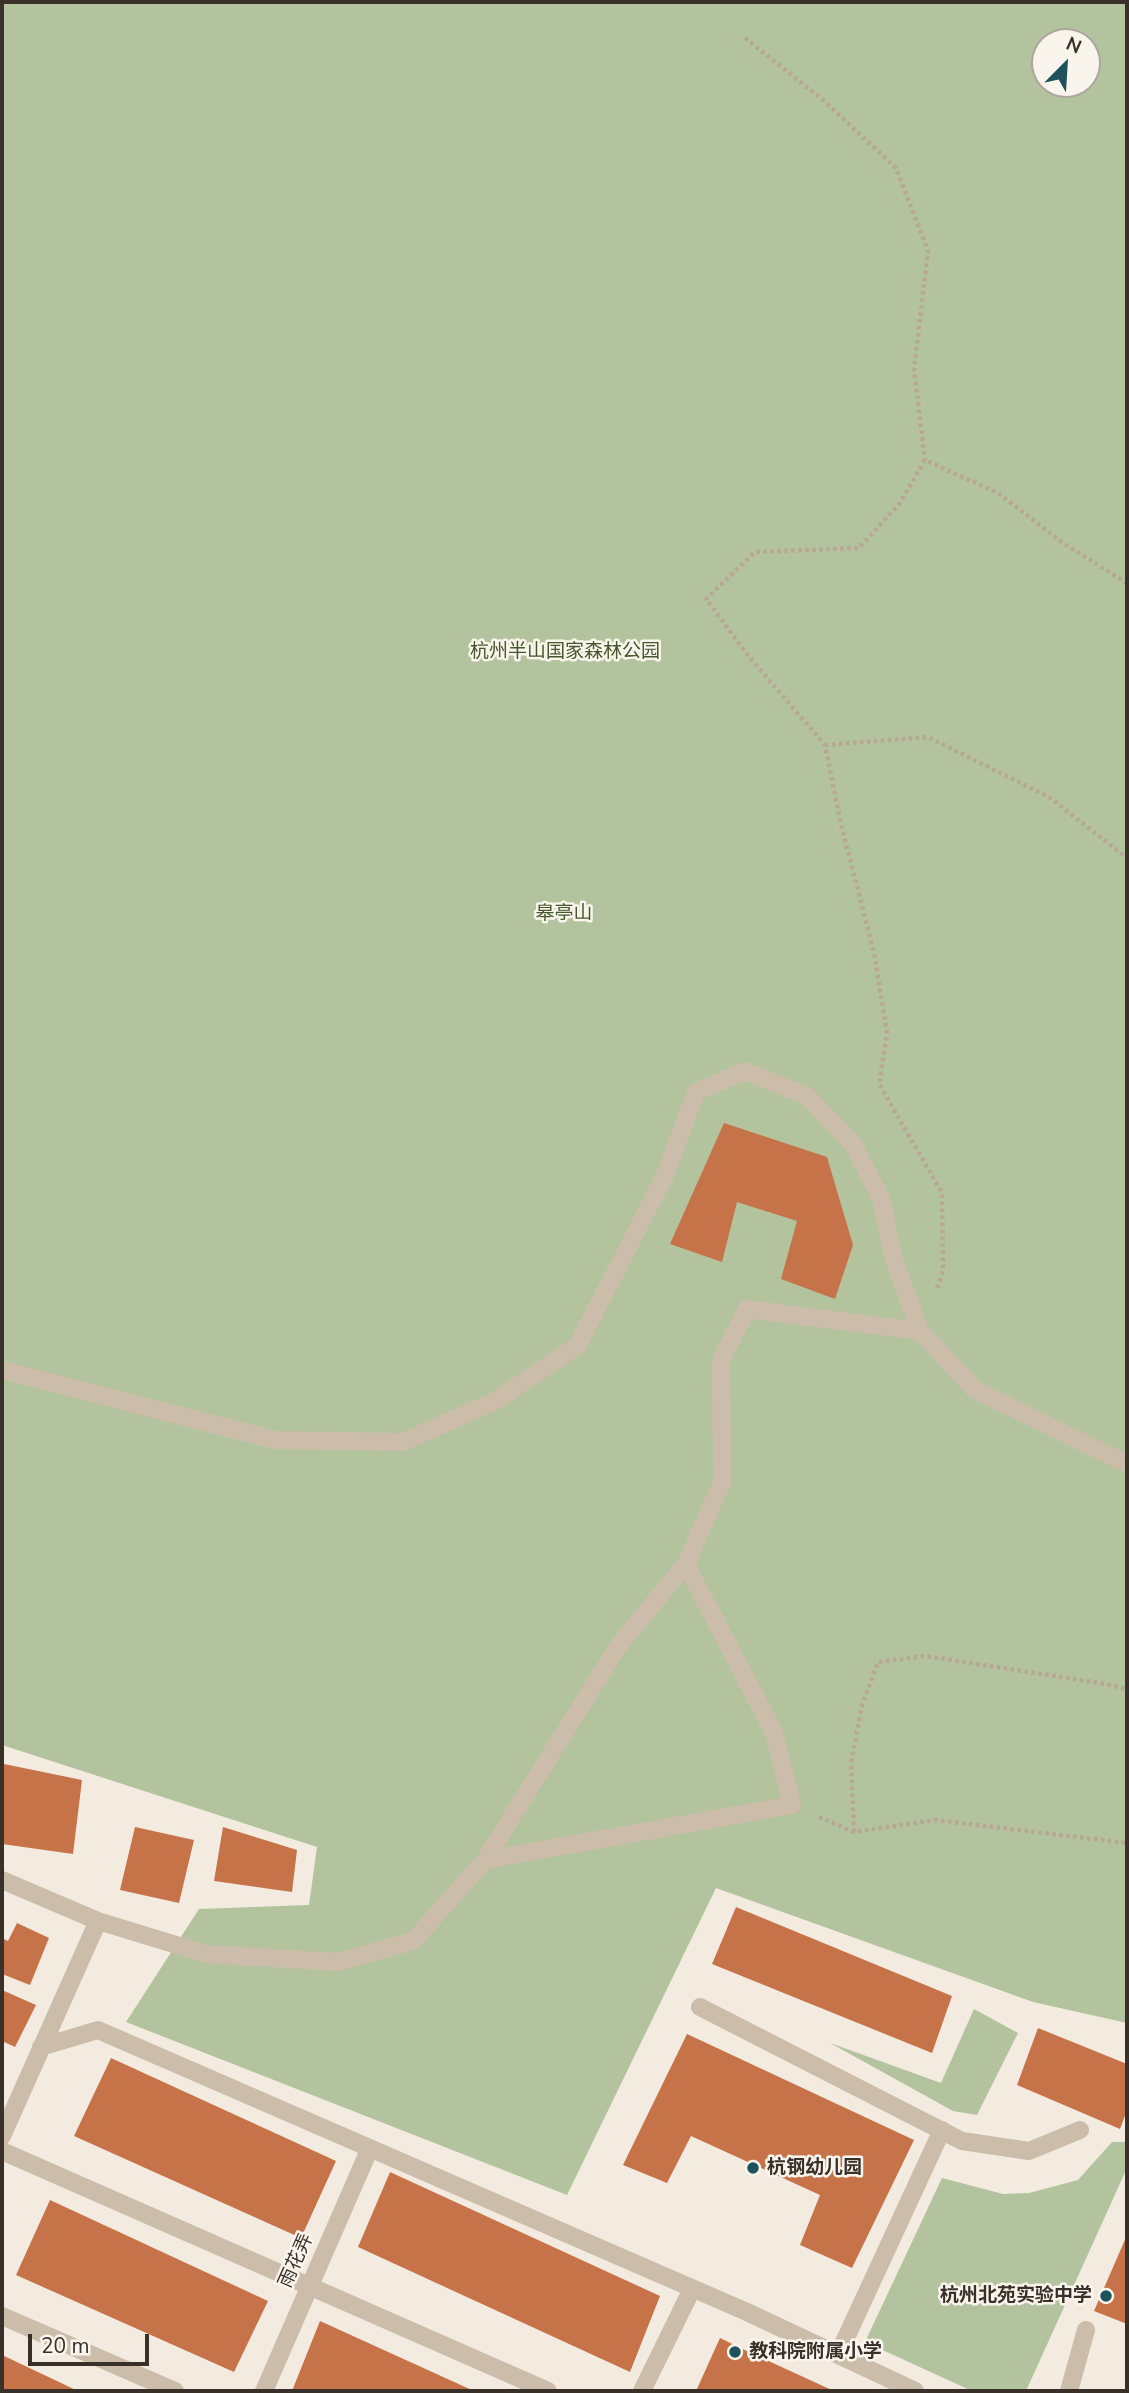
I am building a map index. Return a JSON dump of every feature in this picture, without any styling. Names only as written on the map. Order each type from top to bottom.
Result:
[{"type":"street","points":[[2,1370],[275,1440],[403,1442],[495,1401],[577,1346],[664,1178],[696,1092],[745,1071],[807,1096],[853,1144],[881,1199],[894,1260],[920,1331],[974,1389],[1127,1464]]},
{"type":"street","points":[[2,1880],[98,1921],[206,1954],[338,1962],[413,1941],[485,1860],[619,1645],[686,1564],[722,1482],[721,1360],[747,1309],[920,1331]]},
{"type":"street","points":[[485,1860],[792,1805],[774,1733],[686,1564]]},
{"type":"street","points":[[2,2136],[8,2106],[41,2047],[98,1921]]},
{"type":"street","points":[[700,2007],[961,2141],[1029,2151],[1080,2130]]},
{"type":"street","points":[[41,2047],[98,2030],[692,2289],[915,2391]]},
{"type":"street","points":[[838,2355],[942,2130]]},
{"type":"street","name":"雨花弄","points":[[264,2391],[370,2148]]},
{"type":"street","points":[[2,2151],[548,2391]]},
{"type":"street","points":[[642,2391],[692,2289]]},
{"type":"street","points":[[2,2316],[175,2391]]},
{"type":"street","points":[[1069,2391],[1086,2330]]},
{"type":"path","points":[[745,38],[823,100],[896,168],[928,251],[914,369],[925,460],[900,503],[859,548],[755,552],[706,599],[750,658],[825,745],[841,824],[874,953],[887,1034],[879,1084],[942,1193],[943,1271],[920,1331]]},
{"type":"path","points":[[925,460],[998,492],[1063,542],[1127,583]]},
{"type":"path","points":[[825,745],[928,737],[1049,797],[1127,858]]},
{"type":"path","points":[[854,1832],[851,1763],[862,1705],[878,1662],[925,1656],[1127,1689]]},
{"type":"path","points":[[792,1805],[854,1832],[935,1820],[1127,1843]]},
{"type":"green space","name":"皋亭山","points":[[2,2],[1127,2],[1127,2023],[1033,2002],[716,1888],[567,2195],[126,2022],[199,1909],[309,1905],[317,1847],[2,1745]]},
{"type":"green space","points":[[974,2009],[1018,2033],[977,2115],[953,2111],[830,2043],[941,2083]]},
{"type":"green space","points":[[1112,2142],[1127,2142],[1127,2168],[1026,2391],[972,2391],[865,2342],[942,2178],[1003,2194],[1029,2193],[1078,2180]]},
{"type":"building","points":[[724,1123],[827,1157],[853,1245],[835,1299],[781,1279],[797,1221],[737,1202],[722,1262],[670,1244]]},
{"type":"building","points":[[4,1764],[82,1780],[73,1854],[2,1844]]},
{"type":"building","points":[[135,1827],[194,1840],[179,1903],[120,1890]]},
{"type":"building","points":[[223,1827],[297,1850],[292,1892],[214,1881]]},
{"type":"building","points":[[736,1907],[952,1996],[932,2053],[712,1964]]},
{"type":"building","points":[[17,1923],[49,1938],[30,1985],[2,1974],[2,1938],[8,1941]]},
{"type":"building","points":[[2,1990],[36,2005],[15,2047],[2,2041]]},
{"type":"building","points":[[1038,2028],[1127,2064],[1127,2110],[1120,2129],[1017,2085]]},
{"type":"building","points":[[687,2034],[914,2140],[852,2268],[800,2245],[820,2195],[691,2136],[667,2183],[623,2165]]},
{"type":"building","points":[[111,2058],[336,2161],[301,2238],[74,2136]]},
{"type":"building","points":[[390,2172],[660,2296],[630,2372],[358,2247]]},
{"type":"building","points":[[50,2200],[268,2301],[234,2372],[16,2275]]},
{"type":"building","points":[[1127,2235],[1127,2324],[1094,2311]]},
{"type":"building","points":[[320,2321],[474,2391],[292,2391]]},
{"type":"building","points":[[720,2338],[751,2353],[834,2391],[696,2391]]},
{"type":"building","points":[[2,2355],[78,2391],[2,2391]]},
{"type":"place","name":"杭钢幼儿园","points":[[753,2168]]},
{"type":"place","name":"杭州北苑实验中学","points":[[1106,2296]]},
{"type":"place","name":"教科院附属小学","points":[[735,2352]]},
{"type":"park label","name":"杭州半山国家森林公园","points":[[565,652]]}]
